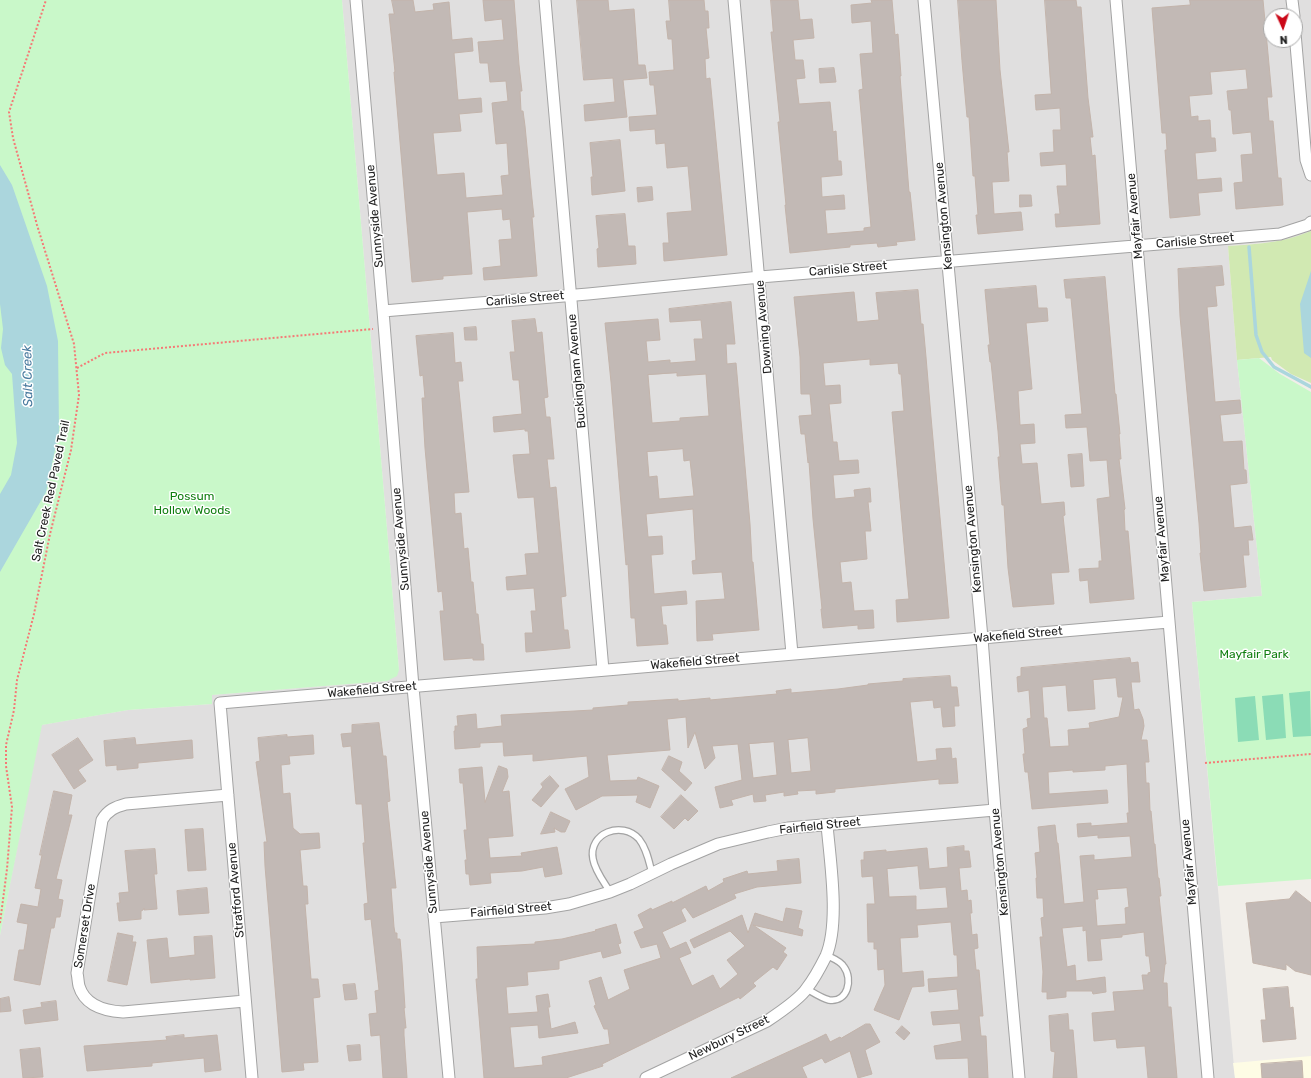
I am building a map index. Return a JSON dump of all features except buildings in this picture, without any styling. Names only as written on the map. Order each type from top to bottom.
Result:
[{"type":"street","name":"Sunnyside Avenue","points":[[356,0],[383,310],[413,686],[449,1078]]},
{"type":"street","name":"Buckingham Avenue","points":[[545,0],[603,670]]},
{"type":"street","name":"Downing Avenue","points":[[734,0],[760,277],[792,654]]},
{"type":"street","name":"Kensington Avenue","points":[[924,0],[982,638],[995,810],[1019,1078]]},
{"type":"street","name":"Mayfair Avenue","points":[[1116,0],[1208,1078]]},
{"type":"street","points":[[1296,48],[1306,160],[1311,175]]},
{"type":"street","name":"Carlisle Street","points":[[383,310],[1280,234],[1308,225],[1311,222]]},
{"type":"street","name":"Wakefield Street","points":[[220,703],[1169,622]]},
{"type":"street","name":"Stratford Avenue","points":[[220,703],[252,1078]]},
{"type":"street","name":"Somerset Drive","points":[[228,795],[126,804],[111,809],[106,814],[102,820],[77,973],[79,986],[90,1003],[110,1012],[246,1001]]},
{"type":"street","name":"Fairfield Street","points":[[434,917],[545,908],[569,904],[610,892],[718,844],[768,832],[827,825],[995,810]]},
{"type":"street","name":"Newbury Street","points":[[646,1078],[767,1021],[779,1013],[807,989],[826,955],[830,938],[833,904],[827,825]]},
{"type":"lane","points":[[610,892],[599,874],[593,859],[593,848],[605,832],[623,830],[630,832],[639,839],[644,847],[652,874]]},
{"type":"lane","points":[[807,989],[830,1000],[836,1000],[843,996],[847,991],[849,976],[844,966],[837,960],[826,955]]},
{"type":"path","name":"Salt Creek Red Paved Trail","points":[[0,924],[7,869],[12,807],[6,766],[6,745],[14,710],[17,680],[34,614],[50,534],[71,450],[79,394],[74,344],[33,211],[13,138],[9,112],[46,0]]},
{"type":"path","points":[[77,368],[105,353],[384,328]]},
{"type":"path","points":[[1205,764],[1311,754]]},
{"type":"shaded area","points":[[342,0],[1311,0],[1311,231],[1298,237],[1274,242],[1228,246],[1237,360],[1262,596],[1192,602],[1235,1078],[0,1078],[0,935],[41,725],[128,710],[212,704],[211,695],[387,681],[399,670]]},
{"type":"shaded area","points":[[1311,1056],[1311,1078],[1235,1078],[1233,1063]]},
{"type":"green space","name":"Possum Hollow Woods","points":[[0,0],[342,0],[399,670],[397,676],[387,681],[212,695],[212,704],[128,710],[42,725],[0,935]]},
{"type":"green space","points":[[1311,231],[1311,383],[1291,374],[1272,360],[1271,357],[1237,360],[1228,246],[1260,244],[1290,238]]},
{"type":"green space","name":"Mayfair Park","points":[[1259,358],[1280,374],[1311,392],[1311,879],[1218,886],[1192,602],[1262,596],[1237,360]]},
{"type":"green space","points":[[1310,691],[1311,736],[1293,737],[1289,693]]},
{"type":"green space","points":[[1283,694],[1286,738],[1266,740],[1262,696]]},
{"type":"green space","points":[[1255,696],[1259,740],[1238,742],[1235,698]]},
{"type":"water","name":"Salt Creek","points":[[0,165],[12,185],[47,286],[58,341],[59,431],[46,492],[0,572],[0,494],[11,475],[17,443],[12,374],[5,365],[1,348],[3,329],[0,304]]},
{"type":"water","points":[[1311,271],[1311,358],[1304,353],[1300,304]]},
{"type":"waterway","points":[[1249,247],[1256,335],[1262,352],[1274,367],[1311,387]]}]
